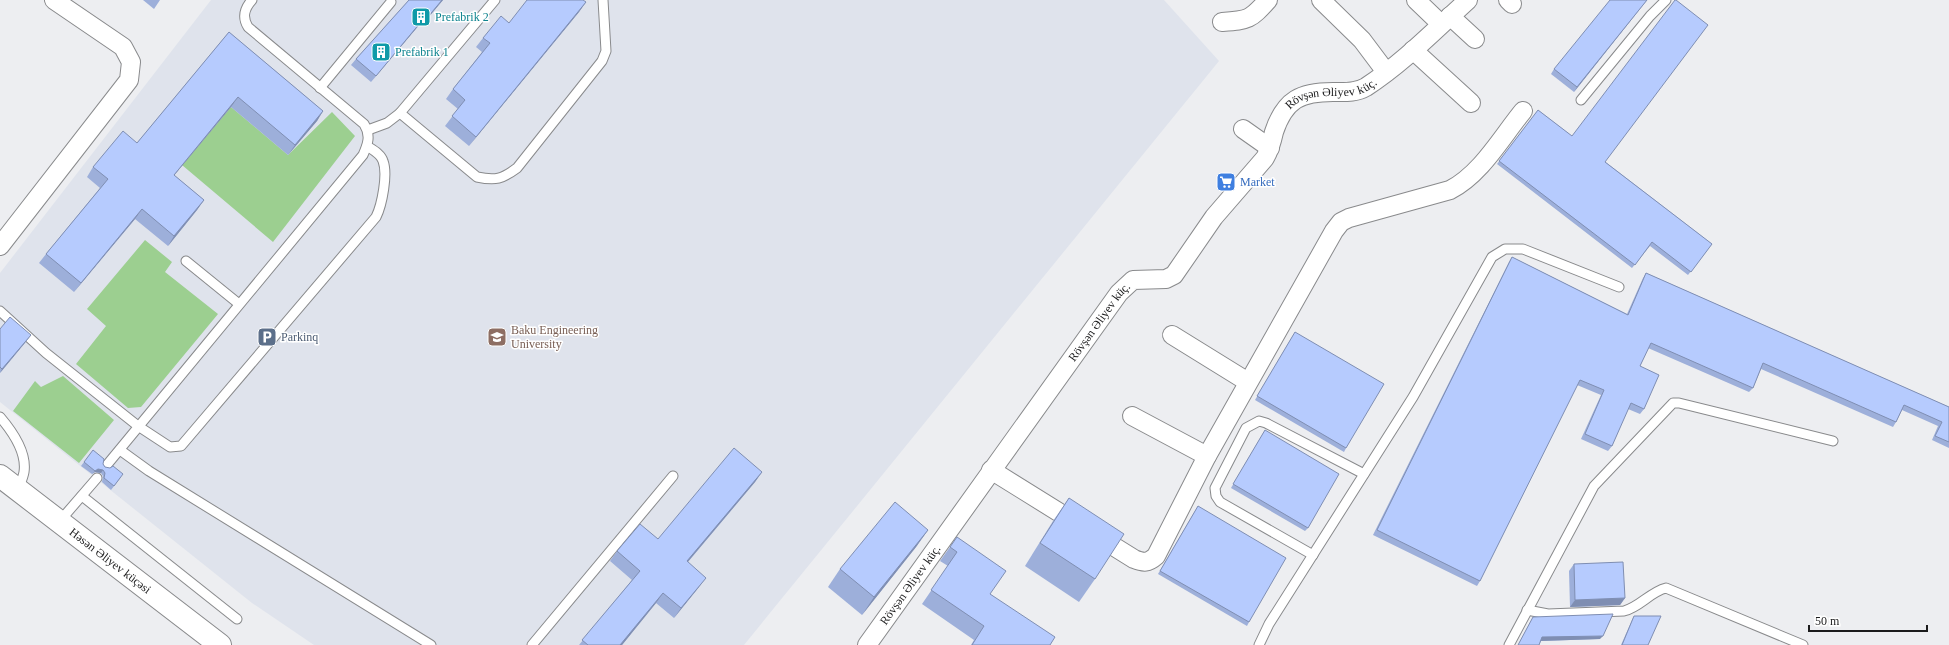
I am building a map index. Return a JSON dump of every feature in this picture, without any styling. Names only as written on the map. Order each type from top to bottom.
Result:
[{"type":"main road","name":"Həsən Əliyev küçəsi","points":[[0,476],[220,645]]},
{"type":"street","points":[[0,246],[129,80],[131,62],[124,47],[54,0]]},
{"type":"street","points":[[1222,22],[1246,20],[1253,17],[1268,0]]},
{"type":"street","points":[[1322,0],[1362,40],[1386,72]]},
{"type":"street","points":[[1416,0],[1475,39]]},
{"type":"street","name":"Rövşən Əliyev küç.","points":[[867,645],[1119,293],[1133,280],[1166,278],[1174,275],[1214,217],[1258,167],[1270,148],[1274,132],[1284,112],[1301,96],[1316,92],[1349,92],[1361,90],[1413,50],[1468,0]]},
{"type":"street","points":[[1413,50],[1471,103]]},
{"type":"street","points":[[991,470],[1134,559],[1143,562],[1150,561],[1156,556],[1206,456],[1334,231],[1341,222],[1349,218],[1450,190],[1460,185],[1472,174],[1523,111]]},
{"type":"street","points":[[1243,130],[1270,148]]},
{"type":"street","points":[[1172,335],[1248,382]]},
{"type":"street","points":[[1132,416],[1206,456]]},
{"type":"lane","points":[[106,466],[363,154],[367,146],[368,130],[364,124],[248,27],[245,21],[244,13],[252,0]]},
{"type":"lane","points":[[368,130],[387,123],[400,113],[495,0]]},
{"type":"lane","points":[[400,113],[477,177],[489,180],[504,178],[517,168],[602,61],[606,51],[603,0]]},
{"type":"lane","points":[[1580,100],[1650,16],[1666,0]]},
{"type":"lane","points":[[320,88],[391,2]]},
{"type":"lane","points":[[0,311],[46,353],[138,426],[170,447],[181,446],[376,217],[380,208],[385,170],[383,160],[367,146]]},
{"type":"lane","points":[[1258,645],[1269,624],[1413,397],[1492,257],[1505,249],[1523,249],[1620,287]]},
{"type":"lane","points":[[186,261],[238,304]]},
{"type":"lane","points":[[1509,645],[1594,486],[1673,404],[1679,403],[1833,441]]},
{"type":"lane","points":[[0,417],[18,444],[24,460],[24,471],[18,490]]},
{"type":"lane","points":[[1313,555],[1220,502],[1216,496],[1216,488],[1246,428],[1259,421],[1266,423],[1364,474]]},
{"type":"lane","points":[[120,450],[139,465],[431,645]]},
{"type":"lane","points":[[532,645],[673,476]]},
{"type":"lane","points":[[60,522],[96,478]]},
{"type":"lane","points":[[82,496],[237,619]]},
{"type":"lane","points":[[1527,610],[1548,614],[1624,611],[1633,609],[1657,590],[1666,588],[1803,645]]},
{"type":"shaded area","name":"Baku Engineering University","points":[[211,0],[1164,0],[1219,61],[744,645],[314,645],[252,603],[0,402],[0,273]]},
{"type":"green space","points":[[231,107],[288,155],[332,112],[355,136],[273,242],[182,165]]},
{"type":"green space","points":[[145,240],[172,262],[165,272],[218,314],[141,407],[128,408],[76,364],[106,326],[87,309]]},
{"type":"green space","points":[[63,376],[114,420],[79,463],[13,411],[35,381],[41,387]]},
{"type":"building","points":[[409,0],[442,0],[427,18],[425,17],[376,76],[356,59]]},
{"type":"building","points":[[527,0],[583,0],[586,2],[476,137],[452,116],[465,100],[453,89],[490,43],[483,38],[501,16],[509,23]]},
{"type":"building","points":[[1610,0],[1647,0],[1577,87],[1554,69]]},
{"type":"building","points":[[1675,0],[1708,25],[1605,162],[1712,244],[1691,272],[1652,242],[1635,265],[1499,161],[1538,110],[1572,136]]},
{"type":"building","points":[[229,32],[323,111],[295,145],[238,97],[174,175],[204,200],[174,236],[142,209],[81,283],[46,254],[108,179],[93,167],[123,131],[137,143]]},
{"type":"building","points":[[1512,257],[1628,315],[1646,273],[1949,407],[1949,442],[1935,436],[1942,422],[1904,405],[1896,422],[1763,363],[1753,388],[1651,343],[1640,366],[1659,375],[1644,409],[1631,403],[1612,446],[1585,434],[1604,390],[1580,380],[1480,581],[1377,530]]},
{"type":"building","points":[[10,317],[31,335],[2,369],[0,367],[0,329]]},
{"type":"building","points":[[1295,332],[1384,384],[1346,448],[1257,396]]},
{"type":"building","points":[[1265,430],[1339,474],[1308,528],[1233,484]]},
{"type":"building","points":[[734,448],[762,472],[687,561],[706,578],[681,608],[663,593],[620,645],[588,645],[582,640],[640,571],[617,551],[640,524],[658,539]]},
{"type":"building","points":[[93,450],[104,459],[103,464],[105,467],[110,468],[113,466],[123,474],[114,486],[104,478],[105,473],[103,470],[98,469],[95,471],[84,462]]},
{"type":"building","points":[[1069,498],[1124,534],[1095,579],[1040,543]]},
{"type":"building","points":[[895,502],[928,530],[874,597],[840,569]]},
{"type":"building","points":[[1198,506],[1286,558],[1249,622],[1160,571]]},
{"type":"building","points":[[957,537],[1006,571],[990,594],[1055,637],[1050,645],[972,645],[984,626],[931,590],[957,552],[950,547]]},
{"type":"building","points":[[1623,562],[1625,598],[1575,600],[1574,564]]},
{"type":"building","points":[[1613,614],[1603,636],[1542,637],[1539,645],[1518,645],[1533,617]]},
{"type":"building","points":[[1634,616],[1661,616],[1648,645],[1622,645]]},
{"type":"place","name":"Prefabrik 2","points":[[421,17]]},
{"type":"place","name":"Prefabrik 1","points":[[381,52]]},
{"type":"place","name":"Market","points":[[1226,182]]},
{"type":"place","name":"Parkinq","points":[[267,337]]},
{"type":"place","name":"Baku Engineering University","points":[[497,337]]}]
